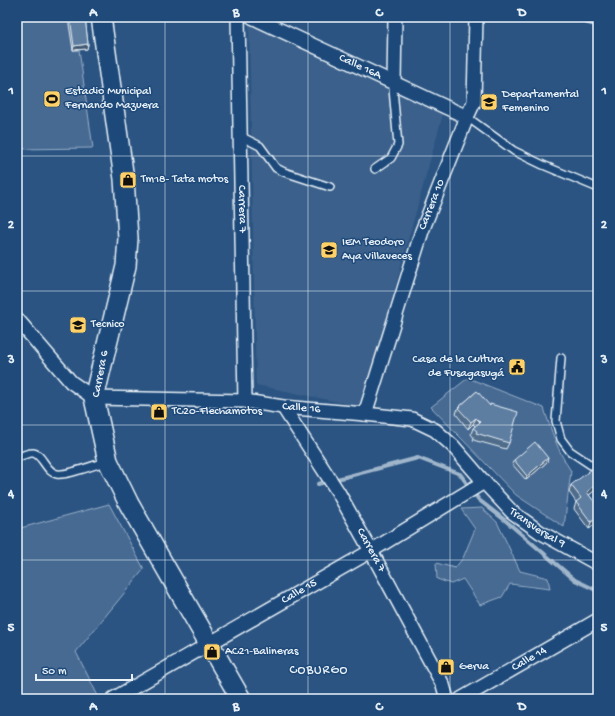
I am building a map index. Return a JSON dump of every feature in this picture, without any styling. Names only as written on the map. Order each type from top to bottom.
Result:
[{"type":"street","name":"Carrera 6","points":[[101,17],[124,179],[128,238],[126,266],[94,398],[108,461],[129,504],[241,699]]},
{"type":"street","name":"Carrera 7","points":[[238,17],[244,401]]},
{"type":"street","name":"Calle 16A","points":[[252,17],[467,117]]},
{"type":"street","points":[[394,83],[395,17]]},
{"type":"street","name":"Carrera 10","points":[[365,414],[422,231],[474,102],[476,17]]},
{"type":"street","points":[[590,17],[598,19]]},
{"type":"street","points":[[17,319],[71,382],[94,398]]},
{"type":"street","name":"Calle 16","points":[[94,398],[244,401],[283,407],[412,419],[435,430],[453,446],[481,483]]},
{"type":"street","name":"Carrera 7","points":[[283,407],[338,492],[443,685],[448,699]]},
{"type":"street","name":"Calle 15","points":[[113,699],[371,551],[456,500],[481,483]]},
{"type":"street","name":"Transversal 9","points":[[481,483],[512,512],[540,532],[598,564]]},
{"type":"street","name":"Calle 14","points":[[461,699],[598,620]]},
{"type":"lane","points":[[376,169],[391,158],[398,145],[393,89],[394,83]]},
{"type":"lane","points":[[467,117],[514,151],[598,188]]},
{"type":"lane","points":[[240,136],[260,146],[276,168],[330,187]]},
{"type":"lane","points":[[561,358],[556,421],[561,439],[570,451],[591,465],[598,467]]},
{"type":"lane","points":[[17,458],[34,453],[40,457],[51,472],[59,475],[108,461]]},
{"type":"shaded area","name":"Estadio Municipal Fernando Mazuera","points":[[17,17],[83,17],[87,49],[79,50],[93,148],[17,149]]},
{"type":"shaded area","name":"IEM Teodoro Aya Villaveces","points":[[249,23],[443,114],[362,407],[256,385]]},
{"type":"shaded area","points":[[468,378],[544,408],[552,433],[566,464],[571,471],[564,527],[516,495],[431,407]]},
{"type":"shaded area","points":[[109,504],[144,569],[76,652],[99,698],[17,699],[17,529]]},
{"type":"shaded area","points":[[482,508],[497,522],[520,571],[548,578],[550,589],[510,584],[502,597],[480,605],[463,579],[451,584],[437,579],[436,563],[455,568],[463,558],[475,529],[461,509]]},
{"type":"building","points":[[70,17],[85,17],[88,44],[74,46]]},
{"type":"building","points":[[477,391],[490,406],[490,404],[518,412],[509,443],[476,433],[477,431],[473,428],[480,422],[476,418],[471,422],[458,408]]},
{"type":"building","points":[[535,442],[548,458],[527,476],[514,460]]},
{"type":"building","points":[[592,469],[598,477],[598,483],[587,492],[598,507],[598,517],[591,522],[576,502],[581,498],[571,485]]},
{"type":"waterway","points":[[318,484],[418,458],[460,474],[479,500],[575,580],[598,591]]},
{"type":"place","name":"Estadio Municipal Fernando Mazuera","points":[[52,99]]},
{"type":"place","name":"Departamental Femenino","points":[[489,102]]},
{"type":"place","name":"Tm18- Tata motos","points":[[128,180]]},
{"type":"place","name":"IEM Teodoro Aya Villaveces","points":[[329,250]]},
{"type":"place","name":"Tecnico","points":[[78,325]]},
{"type":"place","name":"Casa de la Cultura de Fusagasugá","points":[[517,367]]},
{"type":"place","name":"TC20-Flechamotos","points":[[159,412]]},
{"type":"place","name":"AC21-Balineras","points":[[212,652]]},
{"type":"place","name":"Gerva","points":[[446,667]]},
{"type":"district","name":"COBURGO","points":[[319,670]]}]
